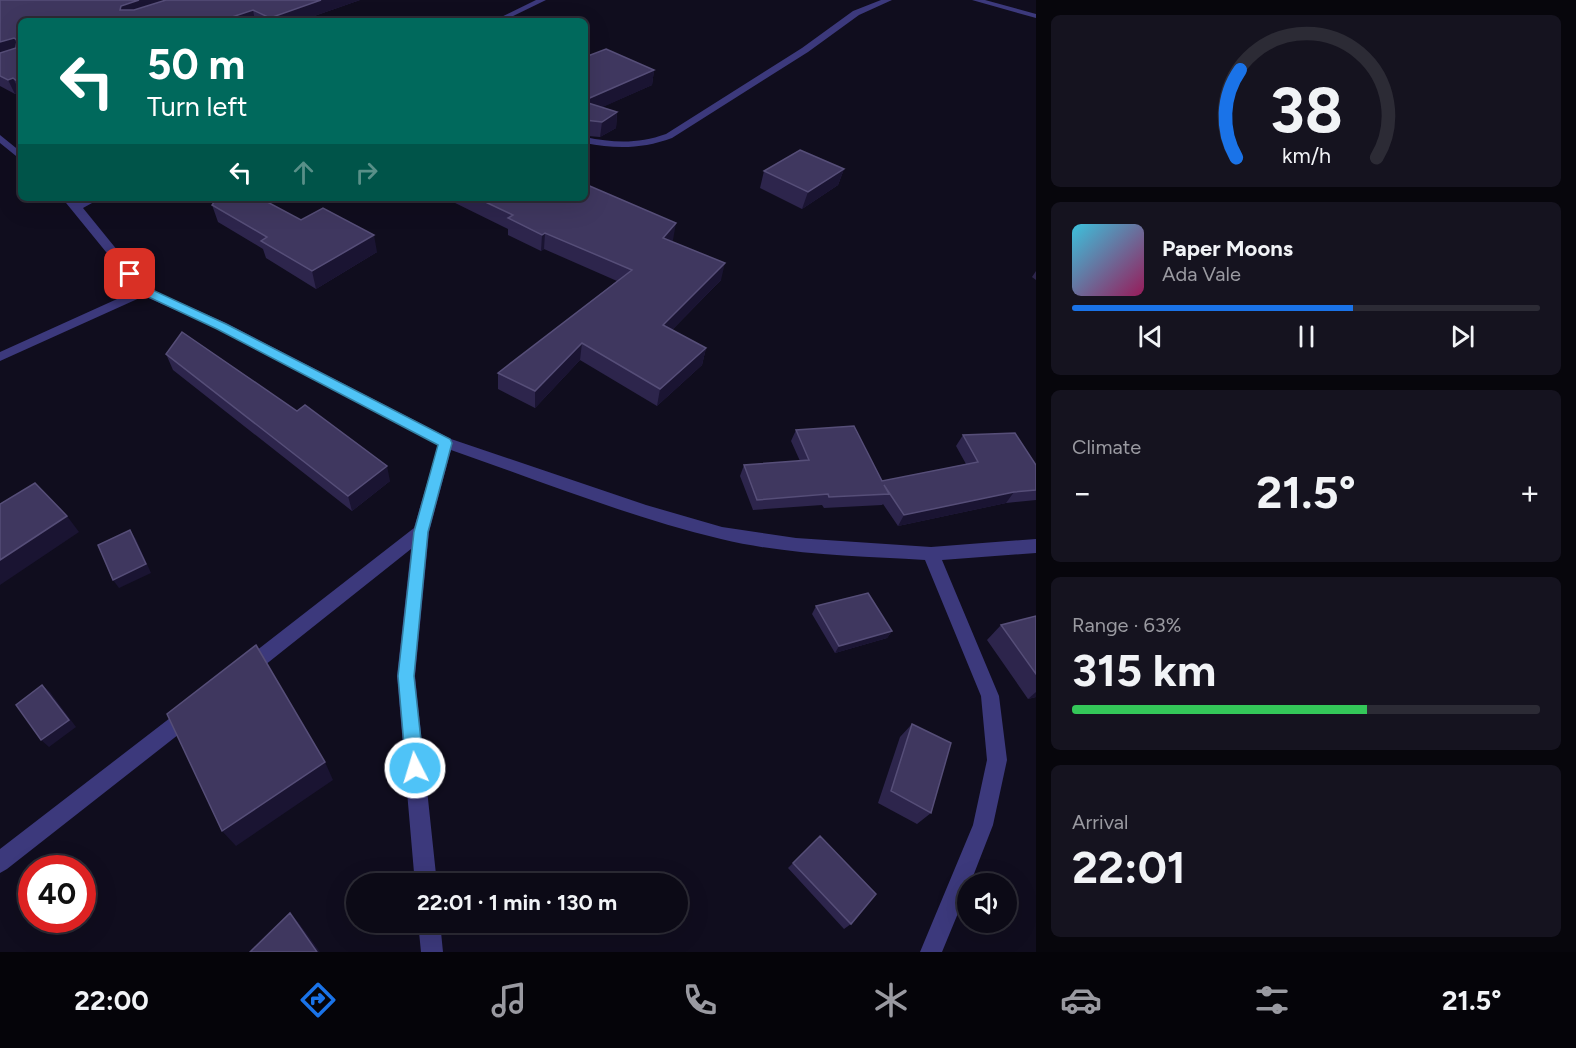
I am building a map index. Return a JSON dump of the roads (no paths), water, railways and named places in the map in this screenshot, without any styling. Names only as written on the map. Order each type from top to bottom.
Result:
[{"type":"street","points":[[503,18],[542,0]]},
{"type":"street","points":[[588,140],[634,147],[648,145],[669,136],[805,50],[856,13],[888,0]]},
{"type":"street","points":[[976,0],[1036,16]]},
{"type":"street","points":[[0,138],[18,154]]},
{"type":"street","points":[[72,202],[144,291],[222,326],[446,443],[645,511],[722,533],[796,545],[930,554],[1036,546]]},
{"type":"street","points":[[0,357],[144,291]]},
{"type":"street","points":[[425,873],[406,676],[421,532],[446,443]]},
{"type":"street","points":[[234,679],[421,532]]},
{"type":"street","points":[[930,554],[990,696],[997,760],[983,825],[931,952]]},
{"type":"street","points":[[0,862],[206,701]]},
{"type":"street","points":[[430,933],[432,952]]}]
